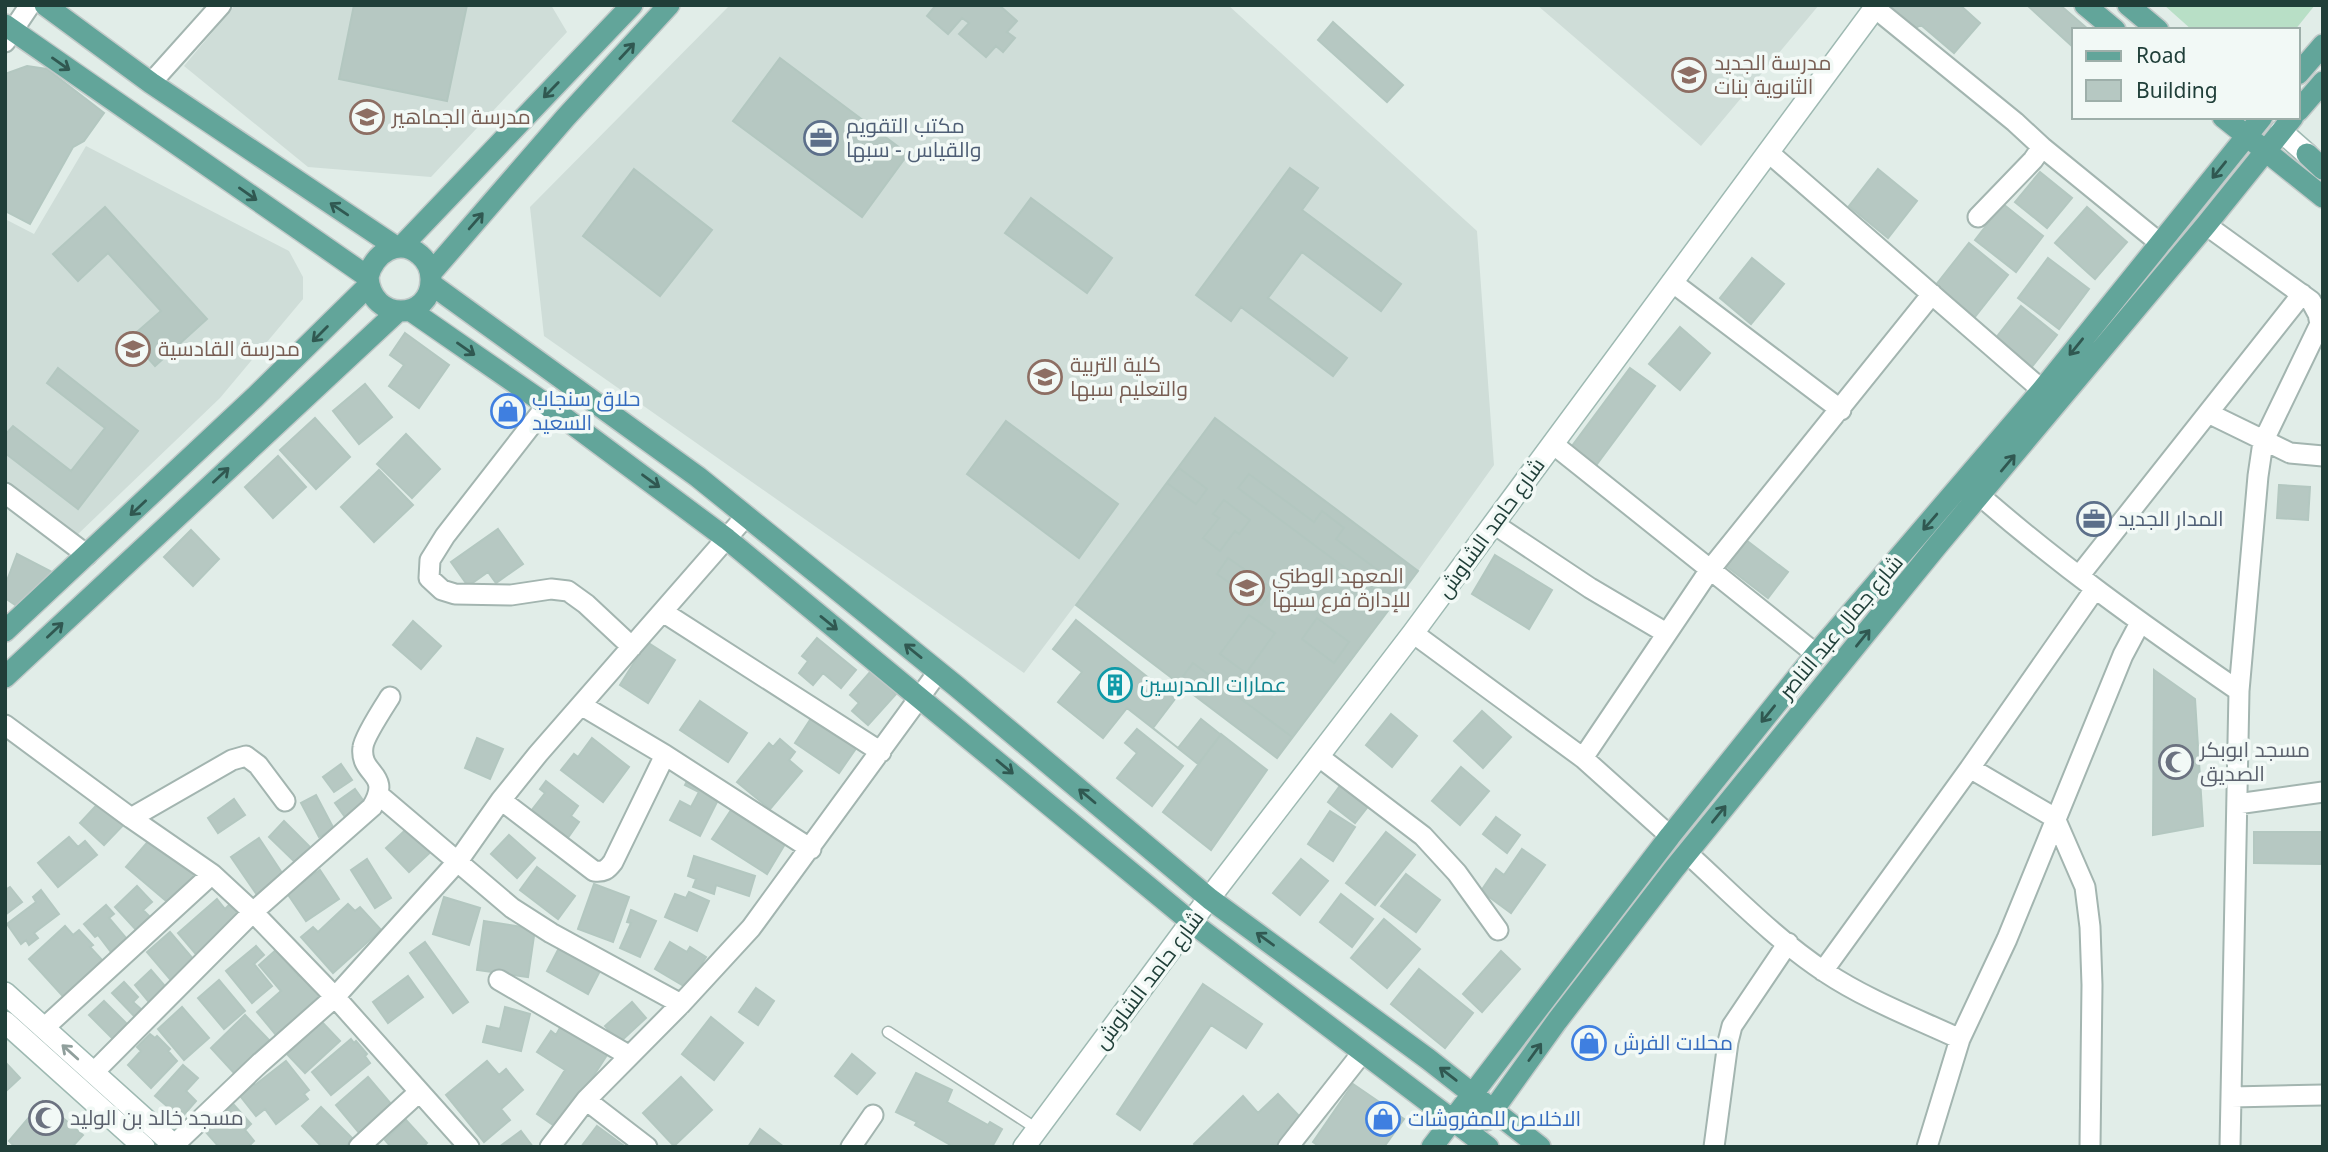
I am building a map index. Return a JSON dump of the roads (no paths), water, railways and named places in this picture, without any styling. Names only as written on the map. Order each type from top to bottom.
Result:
[{"type":"main road","points":[[46,5],[151,83],[398,247],[411,249],[420,255],[431,278],[698,477],[938,672],[1210,899],[1472,1093],[1540,1147]]},
{"type":"main road","points":[[632,5],[398,247],[376,257],[370,266],[368,281],[378,304],[387,309],[404,311],[547,405],[727,538],[1191,922],[1452,1119],[1476,1143]]},
{"type":"main road","points":[[5,677],[404,311],[425,300],[431,278],[566,117],[669,5]]},
{"type":"main road","points":[[2085,5],[2113,28]]},
{"type":"main road","points":[[2128,5],[2156,28]]},
{"type":"main road","points":[[8,33],[368,281]]},
{"type":"main road","points":[[2300,72],[2323,45]]},
{"type":"main road","points":[[2300,108],[2323,82]]},
{"type":"main road","points":[[2226,119],[2323,197]]},
{"type":"main road","name":"شارع جمال عبد الناصر","points":[[1476,1143],[1493,1110],[1557,1021],[1972,489],[2042,390],[2247,136],[2276,121]]},
{"type":"main road","name":"شارع جمال عبد الناصر","points":[[1432,1147],[1670,836],[1816,654],[1972,489],[2206,225],[2265,151],[2276,121]]},
{"type":"main road","points":[[2307,154],[2323,169]]},
{"type":"main road","points":[[5,632],[237,414],[368,281]]},
{"type":"street","points":[[8,33],[30,5]]},
{"type":"street","points":[[151,83],[221,5]]},
{"type":"street","points":[[1876,6],[2161,244]]},
{"type":"street","name":"شارع حامد الشاوش","points":[[1028,1142],[1191,922],[1413,633],[1876,6]]},
{"type":"street","points":[[2276,121],[2307,154]]},
{"type":"street","points":[[1978,217],[2033,160],[2042,147]]},
{"type":"street","points":[[1768,152],[2042,390]]},
{"type":"street","points":[[2206,225],[2311,301],[2320,324],[2263,442],[2258,477],[2239,691],[2230,1147]]},
{"type":"street","points":[[1672,282],[1841,410]]},
{"type":"street","points":[[1583,758],[1709,570],[1841,410],[1932,294]]},
{"type":"street","points":[[2079,576],[2302,294]]},
{"type":"street","points":[[547,405],[445,536],[430,560],[429,578],[442,590],[455,594],[511,595],[551,589],[568,591],[632,647]]},
{"type":"street","points":[[2208,413],[2290,453],[2323,456]]},
{"type":"street","points":[[1553,444],[1816,654]]},
{"type":"street","points":[[1972,489],[2095,589],[2239,691]]},
{"type":"street","points":[[5,493],[87,555]]},
{"type":"street","points":[[5,993],[175,1146],[260,1063],[335,997],[458,861],[501,800],[746,516]]},
{"type":"street","points":[[1494,524],[1590,588],[1666,633]]},
{"type":"street","points":[[1823,971],[2095,589]]},
{"type":"street","points":[[663,612],[881,752]]},
{"type":"street","points":[[1927,1147],[1960,1039],[2007,939],[2123,655],[2140,623]]},
{"type":"street","points":[[1413,633],[1583,758],[1670,836]]},
{"type":"street","points":[[550,1147],[586,1100],[751,928],[938,672]]},
{"type":"street","points":[[93,1073],[253,912],[372,807],[379,795],[379,784],[364,760],[363,743],[390,697]]},
{"type":"street","points":[[581,705],[665,755],[811,849]]},
{"type":"street","points":[[5,725],[212,874],[253,912],[335,997],[469,1147]]},
{"type":"street","points":[[501,800],[594,871],[601,872],[607,870],[613,862],[665,755]]},
{"type":"street","points":[[131,818],[232,760],[246,756],[258,765],[285,800]]},
{"type":"street","points":[[1318,756],[1423,836],[1457,873],[1498,930]]},
{"type":"street","points":[[1970,768],[2055,818],[2085,887],[2090,927],[2092,985],[2090,1147]]},
{"type":"street","points":[[2237,804],[2323,792]]},
{"type":"street","points":[[379,795],[512,908],[681,1004]]},
{"type":"street","points":[[1687,853],[1823,971],[1856,991],[1960,1039]]},
{"type":"street","points":[[44,1028],[212,874]]},
{"type":"street","points":[[1714,1147],[1732,1026],[1788,943]]},
{"type":"street","points":[[499,980],[628,1055]]},
{"type":"street","points":[[5,1022],[144,1147]]},
{"type":"street","points":[[1288,1147],[1362,1052]]},
{"type":"street","points":[[359,1147],[419,1091]]},
{"type":"street","points":[[2231,1097],[2323,1095]]},
{"type":"street","points":[[586,1100],[647,1147]]},
{"type":"street","points":[[851,1147],[873,1115]]},
{"type":"lane","points":[[888,1032],[1028,1142]]},
{"type":"place","name":"مدرسة الجديد الثانوية بنات","points":[[1689,75]]},
{"type":"place","name":"مدرسة الجماهير","points":[[367,117]]},
{"type":"place","name":"مكتب التقويم والقياس - سبها","points":[[821,138]]},
{"type":"place","name":"مدرسة القادسية","points":[[133,349]]},
{"type":"place","name":"كلية التربية والتعليم سبها","points":[[1045,377]]},
{"type":"place","name":"حلاق سنجاب السعيد","points":[[508,411]]},
{"type":"place","name":"المدار الجديد","points":[[2094,519]]},
{"type":"place","name":"المعهد الوطني للإدارة فرع سبها","points":[[1247,588]]},
{"type":"place","name":"عمارات المدرسين","points":[[1115,685]]},
{"type":"place","name":"مسجد ابوبكر الصديق","points":[[2176,762]]},
{"type":"place","name":"محلات الفرش","points":[[1589,1043]]},
{"type":"place","name":"مسجد خالد بن الوليد","points":[[46,1118]]},
{"type":"place","name":"الاخلاص للمفروشات","points":[[1383,1119]]}]
